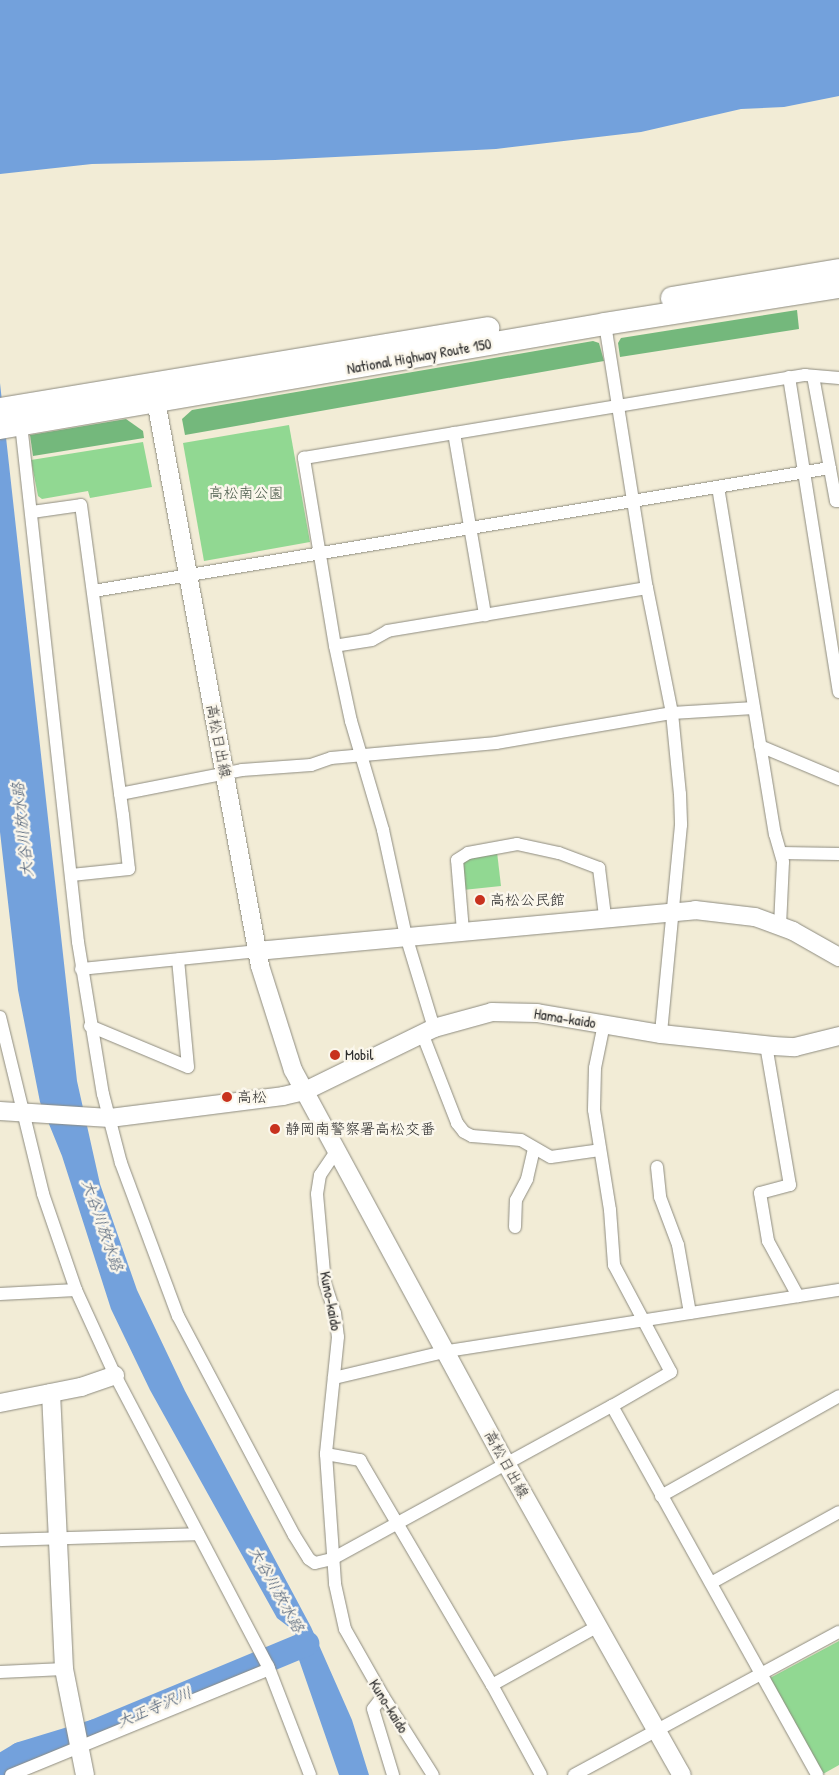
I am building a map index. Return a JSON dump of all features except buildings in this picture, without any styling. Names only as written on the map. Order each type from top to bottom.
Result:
[{"type":"highway","name":"National Highway Route 150","points":[[9,419],[839,270]]},
{"type":"highway","name":"National Highway Route 150","points":[[155,393],[839,287]]},
{"type":"street","points":[[605,324],[648,588],[672,713],[681,825],[671,911],[661,1034]]},
{"type":"street","points":[[813,376],[836,502],[839,501]]},
{"type":"street","points":[[789,377],[839,692]]},
{"type":"street","points":[[600,1150],[551,1157],[521,1140],[472,1136],[464,1132],[457,1123],[428,1031],[363,756],[339,671],[304,458],[789,377],[839,378]]},
{"type":"street","name":"高松日出線","points":[[155,393],[186,574],[257,950],[279,1030],[293,1070],[305,1091]]},
{"type":"street","points":[[9,419],[32,512],[82,969],[90,1026],[110,1118],[143,1226],[193,1348],[306,1554],[314,1563],[332,1559],[507,1465],[671,1372],[614,1265],[610,1210],[594,1110],[595,1068],[604,1024]]},
{"type":"street","points":[[454,433],[485,615]]},
{"type":"street","points":[[94,591],[186,574],[830,468]]},
{"type":"street","points":[[718,487],[760,746],[781,853],[780,925]]},
{"type":"street","points":[[32,512],[81,505],[94,591],[129,869],[71,874]]},
{"type":"street","points":[[335,646],[372,640],[388,631],[648,588]]},
{"type":"street","points":[[120,794],[225,774],[363,756],[521,739],[672,713],[754,708]]},
{"type":"street","points":[[760,746],[839,779]]},
{"type":"street","points":[[463,931],[457,860],[468,853],[517,844],[559,853],[599,868],[605,916]]},
{"type":"street","points":[[781,853],[839,854]]},
{"type":"street","points":[[82,969],[257,950],[671,911],[724,911],[780,925],[839,957]]},
{"type":"street","points":[[90,1026],[188,1067],[178,959]]},
{"type":"street","name":"Hama-kaido","points":[[305,1091],[454,1020],[498,1012],[537,1013],[661,1034],[766,1045],[795,1047],[839,1036]]},
{"type":"street","points":[[0,1017],[22,1114],[43,1194],[76,1290],[116,1375],[267,1664],[310,1775]]},
{"type":"street","points":[[766,1045],[790,1185],[760,1193],[768,1241],[798,1296]]},
{"type":"street","points":[[0,1111],[22,1114],[110,1118],[305,1091],[337,1150]]},
{"type":"street","points":[[515,1227],[516,1200],[527,1179],[534,1149]]},
{"type":"street","name":"高松日出線","points":[[337,1150],[448,1351],[507,1465],[682,1775]]},
{"type":"street","name":"Kuno-kaido","points":[[337,1150],[320,1175],[318,1194],[325,1283],[335,1312],[338,1337],[326,1454],[332,1559],[345,1629],[383,1696],[433,1775]]},
{"type":"street","points":[[657,1167],[660,1197],[678,1245],[690,1313]]},
{"type":"street","points":[[0,1294],[76,1290]]},
{"type":"street","points":[[334,1378],[448,1351],[839,1290]]},
{"type":"street","points":[[0,1403],[51,1394],[116,1375]]},
{"type":"street","points":[[51,1394],[64,1669],[85,1775]]},
{"type":"street","points":[[661,1496],[839,1396]]},
{"type":"street","points":[[612,1406],[817,1775]]},
{"type":"street","points":[[326,1454],[360,1460],[492,1685],[541,1775]]},
{"type":"street","points":[[711,1583],[839,1512]]},
{"type":"street","points":[[0,1540],[198,1534]]},
{"type":"street","points":[[492,1685],[598,1626]]},
{"type":"street","points":[[574,1775],[839,1632]]},
{"type":"street","points":[[11,1775],[78,1740],[267,1664]]},
{"type":"street","points":[[0,1672],[64,1669]]},
{"type":"street","points":[[383,1696],[373,1708],[393,1775]]},
{"type":"green space","points":[[797,310],[799,329],[620,357],[618,343],[621,338]]},
{"type":"green space","points":[[593,341],[599,343],[604,361],[185,435],[182,419],[192,410]]},
{"type":"green space","points":[[126,419],[143,431],[144,438],[33,456],[30,435]]},
{"type":"green space","name":"高松南公園","points":[[289,425],[310,542],[204,561],[183,443]]},
{"type":"green space","points":[[143,442],[152,487],[90,498],[88,491],[42,499],[38,496],[31,460]]},
{"type":"green space","points":[[497,852],[501,886],[463,890],[461,864],[467,856]]},
{"type":"green space","points":[[839,1641],[839,1765],[823,1774],[770,1678]]},
{"type":"water","points":[[0,0],[839,0],[839,96],[784,107],[741,109],[641,132],[496,149],[275,160],[92,164],[0,174]]},
{"type":"water","name":"大谷川放水路","points":[[0,383],[77,1081],[100,1184],[137,1290],[185,1391],[311,1627],[352,1720],[369,1775],[339,1775],[298,1657],[291,1652],[289,1647],[297,1638],[294,1631],[277,1618],[150,1390],[111,1309],[62,1156],[40,1102],[18,990],[0,832]]},
{"type":"waterway","name":"大正寺沢川","points":[[0,1766],[20,1754],[95,1731],[306,1643]]},
{"type":"place","name":"高松公民館","points":[[480,900]]},
{"type":"place","name":"Mobil","points":[[335,1055]]},
{"type":"place","name":"高松","points":[[227,1097]]},
{"type":"place","name":"静岡南警察署高松交番","points":[[275,1129]]}]
